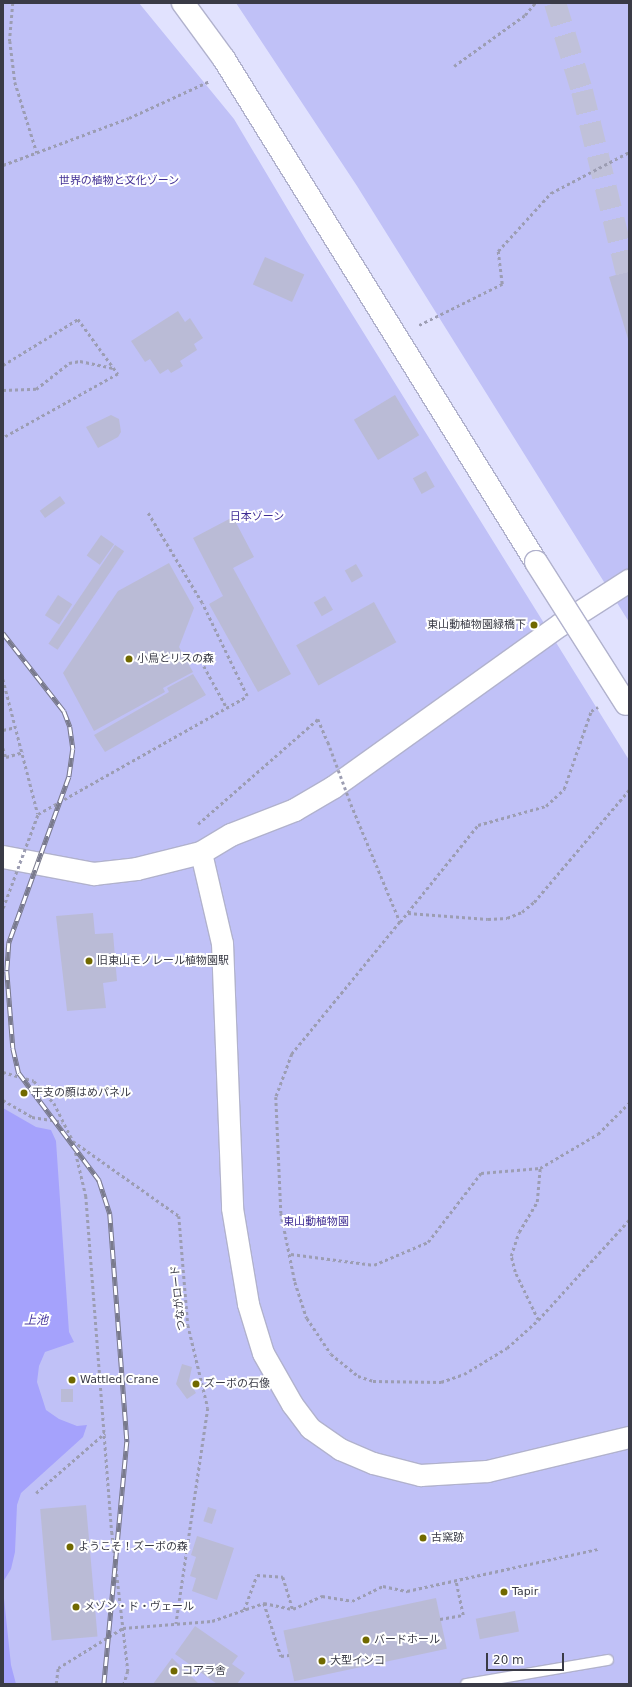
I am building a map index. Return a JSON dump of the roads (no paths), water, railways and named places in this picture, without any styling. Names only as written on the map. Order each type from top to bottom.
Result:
[{"type":"street","points":[[183,3],[232,71],[627,707]]},
{"type":"street","points":[[3,857],[94,874],[137,869],[201,853],[231,835],[295,810],[334,787],[562,624],[629,581]]},
{"type":"street","points":[[201,853],[222,943],[232,1208],[248,1304],[263,1353],[292,1404],[310,1428],[340,1449],[373,1463],[420,1475],[488,1471],[629,1437]]},
{"type":"lane","points":[[466,1684],[608,1660]]},
{"type":"water","name":"上池","points":[[3,1108],[36,1127],[51,1130],[56,1141],[69,1332],[74,1342],[45,1352],[39,1366],[37,1382],[46,1410],[59,1419],[77,1426],[87,1425],[83,1437],[21,1493],[17,1505],[15,1552],[11,1569],[3,1582]]},
{"type":"water","points":[[3,1589],[11,1665],[16,1684],[3,1684]]},
{"type":"tunnel","points":[[555,3],[582,91],[629,282]]},
{"type":"railway","points":[[3,633],[64,711],[70,727],[73,749],[69,777],[9,943],[7,971],[13,1048],[19,1073],[99,1180],[110,1214],[127,1442],[104,1684]]},
{"type":"place","name":"東山動植物園緑橋下","points":[[534,625]]},
{"type":"place","name":"小鳥とリスの森","points":[[129,659]]},
{"type":"place","name":"旧東山モノレール植物園駅","points":[[89,961]]},
{"type":"place","name":"干支の顔はめパネル","points":[[24,1093]]},
{"type":"place","name":"Wattled Crane","points":[[72,1380]]},
{"type":"place","name":"ズーボの石像","points":[[196,1384]]},
{"type":"place","name":"古窯跡","points":[[423,1538]]},
{"type":"place","name":"ようこそ！ズーボの森","points":[[70,1547]]},
{"type":"place","name":"Tapir","points":[[504,1592]]},
{"type":"place","name":"メゾン・ド・ヴェール","points":[[76,1607]]},
{"type":"place","name":"バードホール","points":[[366,1640]]},
{"type":"place","name":"大型インコ","points":[[322,1661]]},
{"type":"place","name":"コアラ舎","points":[[174,1671]]},
{"type":"park label","name":"世界の植物と文化ゾーン","points":[[119,181]]},
{"type":"park label","name":"日本ゾーン","points":[[257,517]]},
{"type":"park label","name":"東山動植物園","points":[[316,1222]]}]
